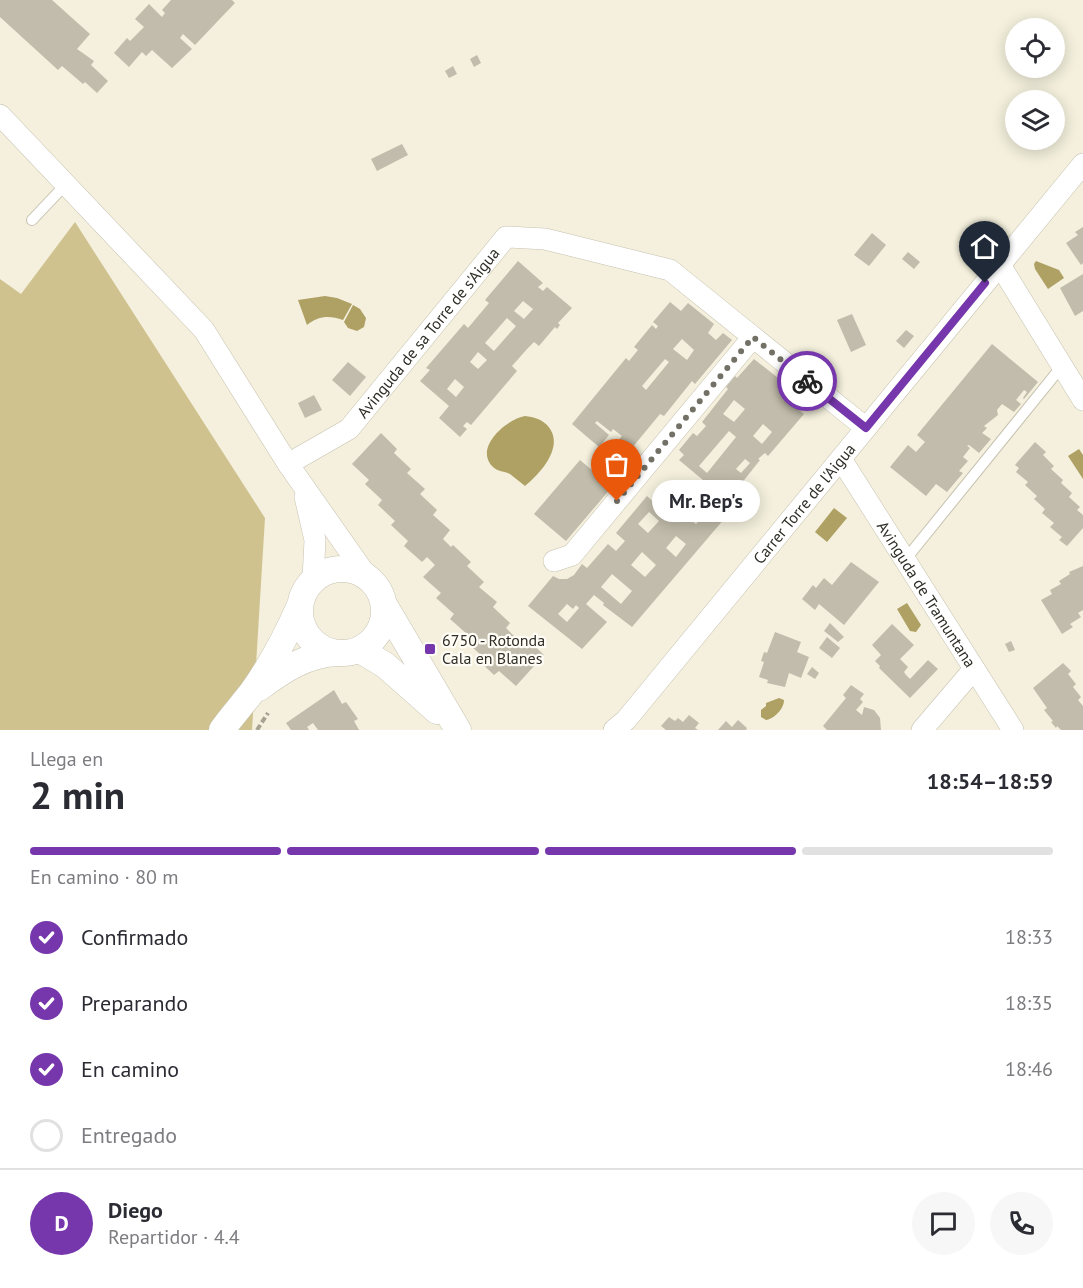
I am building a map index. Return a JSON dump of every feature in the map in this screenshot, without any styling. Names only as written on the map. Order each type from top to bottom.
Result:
[{"type":"street","points":[[0,115],[204,330],[288,464],[366,575],[378,587],[385,606],[456,728]]},
{"type":"street","name":"Carrer Torre de l'Aigua","points":[[614,730],[626,720],[1083,164]]},
{"type":"street","name":"Avinguda de sa Torre de s'Aigua","points":[[288,464],[349,429],[506,237],[544,239],[670,270],[753,337]]},
{"type":"street","points":[[1000,265],[1083,400]]},
{"type":"street","points":[[554,561],[572,555],[753,337],[866,428]]},
{"type":"street","name":"Avinguda de Tramuntana","points":[[841,459],[1013,730]]},
{"type":"street","points":[[302,484],[315,540],[313,579]]},
{"type":"street","points":[[262,699],[304,591],[313,579],[328,570],[346,568],[366,575]]},
{"type":"street","points":[[300,605],[299,615],[310,639],[326,651],[349,651],[385,665],[456,728]]},
{"type":"street","points":[[222,730],[262,699],[281,672],[306,658],[324,653],[349,651],[377,636],[383,622],[385,606]]},
{"type":"street","points":[[922,730],[975,669]]},
{"type":"lane","points":[[32,220],[66,183]]},
{"type":"lane","points":[[905,560],[1062,366]]},
{"type":"path","points":[[257,730],[262,699]]},
{"type":"shaded area","points":[[75,222],[265,518],[252,730],[0,730],[0,279],[21,294]]},
{"type":"shaded area","points":[[1036,261],[1059,270],[1064,278],[1048,289],[1035,269]]},
{"type":"shaded area","points":[[325,296],[352,304],[343,320],[324,317],[307,325],[298,300]]},
{"type":"shaded area","points":[[353,305],[360,309],[366,318],[364,327],[357,331],[348,328],[344,322]]},
{"type":"shaded area","points":[[525,416],[545,423],[554,441],[553,450],[544,466],[525,486],[510,474],[493,467],[488,459],[487,451],[490,443],[502,428]]},
{"type":"shaded area","points":[[1079,449],[1083,455],[1083,479],[1068,456]]},
{"type":"shaded area","points":[[834,508],[847,518],[827,542],[815,532]]},
{"type":"shaded area","points":[[907,603],[921,625],[916,632],[910,631],[897,609]]},
{"type":"shaded area","points":[[779,698],[784,700],[778,713],[766,720],[761,717],[761,710],[766,703]]},
{"type":"building","points":[[0,0],[52,0],[90,34],[77,49],[94,61],[91,65],[108,81],[97,93],[62,66],[58,70],[0,17]]},
{"type":"building","points":[[171,0],[232,0],[235,3],[195,45],[183,34],[180,38],[192,49],[172,68],[152,50],[146,56],[142,52],[129,67],[114,53],[127,38],[130,41],[144,27],[135,19],[149,4],[162,17],[165,13],[162,10]]},
{"type":"building","points":[[477,55],[481,63],[474,67],[470,59]]},
{"type":"building","points":[[453,66],[457,74],[449,78],[445,71]]},
{"type":"building","points":[[402,144],[408,155],[377,171],[371,159]]},
{"type":"building","points":[[1083,227],[1083,263],[1081,265],[1066,243],[1078,235],[1075,232]]},
{"type":"building","points":[[872,233],[886,245],[869,266],[854,255]]},
{"type":"building","points":[[908,252],[920,262],[914,269],[902,259]]},
{"type":"building","points":[[518,261],[543,283],[538,287],[543,291],[547,287],[572,308],[558,323],[560,325],[557,329],[555,327],[539,346],[534,342],[512,366],[517,371],[471,425],[467,422],[463,426],[467,429],[460,437],[439,418],[449,406],[420,381],[430,370],[426,368],[464,324],[468,328],[489,303],[485,300]],"holes":[[[523,301],[533,309],[524,319],[514,311]],[[507,318],[516,326],[494,351],[485,343]],[[478,352],[487,360],[478,369],[470,362]],[[455,379],[464,387],[456,397],[447,389]]]},
{"type":"building","points":[[1083,274],[1083,311],[1075,316],[1060,288]]},
{"type":"building","points":[[670,302],[681,311],[688,303],[714,324],[708,333],[716,340],[723,333],[732,340],[695,384],[692,381],[664,416],[660,414],[627,454],[631,457],[623,466],[607,453],[622,436],[613,429],[611,432],[597,421],[595,423],[609,435],[599,447],[572,424],[626,358],[629,361],[638,350],[634,347],[652,325],[656,329],[658,326],[653,322]],"holes":[[[682,339],[694,350],[687,360],[673,349]],[[665,359],[669,362],[646,390],[642,386]]]},
{"type":"building","points":[[852,314],[866,345],[851,352],[837,320]]},
{"type":"building","points":[[906,330],[914,336],[904,348],[896,341]]},
{"type":"building","points":[[992,344],[1038,382],[1024,399],[1027,392],[1024,390],[1016,400],[1021,404],[1014,412],[1002,404],[997,410],[998,415],[984,426],[987,428],[982,433],[991,439],[979,453],[969,445],[967,446],[970,448],[963,457],[968,461],[959,471],[963,473],[947,492],[936,484],[926,496],[890,467],[908,445],[916,452],[925,442],[917,435]]},
{"type":"building","points":[[754,359],[811,404],[809,406],[804,402],[802,404],[799,410],[804,414],[768,456],[765,453],[758,459],[760,460],[741,484],[739,482],[727,500],[679,460],[684,455],[679,450],[693,433],[697,436],[706,426],[702,422],[728,389],[726,387],[735,376],[737,378]],"holes":[[[734,400],[745,409],[734,422],[723,414]],[[763,424],[772,432],[762,444],[753,436]],[[729,431],[736,437],[707,473],[699,466]],[[745,459],[750,463],[741,473],[736,469]]]},
{"type":"building","points":[[348,362],[366,377],[350,396],[332,380]]},
{"type":"building","points":[[314,395],[322,410],[305,418],[298,403]]},
{"type":"building","points":[[381,433],[397,449],[394,453],[411,469],[407,473],[425,489],[420,494],[437,510],[433,515],[450,530],[443,539],[471,562],[467,566],[484,582],[479,587],[497,602],[493,607],[510,623],[506,628],[522,644],[527,639],[544,655],[516,686],[499,671],[494,675],[477,659],[481,655],[463,639],[467,634],[450,619],[454,614],[436,598],[441,593],[423,577],[435,565],[427,557],[422,562],[404,546],[408,541],[391,525],[395,521],[378,505],[382,500],[365,484],[369,480],[352,464]]},
{"type":"building","points":[[1035,442],[1046,452],[1043,455],[1054,466],[1051,469],[1063,480],[1061,483],[1072,493],[1069,497],[1080,507],[1077,510],[1083,515],[1083,528],[1067,546],[1059,540],[1062,537],[1050,527],[1054,523],[1042,513],[1045,509],[1034,499],[1037,496],[1025,485],[1028,482],[1016,472],[1019,468],[1015,465]]},
{"type":"building","points":[[580,460],[612,487],[566,541],[534,514]]},
{"type":"building","points":[[682,481],[725,518],[632,627],[603,605],[604,603],[594,595],[586,604],[607,622],[582,649],[528,606],[553,576],[567,579],[574,575],[582,564],[587,568],[608,544],[616,551],[625,541],[616,533],[647,496],[660,508]],"holes":[[[700,509],[705,514],[696,524],[691,520]],[[649,512],[659,521],[648,533],[638,524]],[[676,536],[686,544],[676,557],[666,548]],[[642,552],[656,565],[645,577],[631,565]],[[612,574],[632,591],[621,604],[601,587]],[[567,604],[573,609],[576,605],[579,608],[567,622],[558,614]]]},
{"type":"building","points":[[851,562],[879,582],[844,625],[819,604],[815,610],[802,599],[813,585],[816,588],[824,578],[832,585]]},
{"type":"building","points":[[1083,566],[1083,610],[1078,613],[1081,617],[1070,624],[1073,627],[1062,634],[1041,600],[1052,594],[1050,590],[1061,584],[1059,581],[1070,574],[1069,572]]},
{"type":"building","points":[[830,623],[844,637],[838,642],[824,631]]},
{"type":"building","points":[[892,624],[914,645],[900,659],[908,667],[904,672],[910,679],[928,660],[938,669],[910,698],[879,668],[880,666],[875,661],[881,655],[872,645]]},
{"type":"building","points":[[775,632],[801,642],[797,652],[809,657],[801,678],[789,673],[785,687],[767,683],[768,680],[759,677],[764,662],[761,661],[764,652],[767,653]]},
{"type":"building","points":[[827,637],[840,648],[832,658],[819,648]]},
{"type":"building","points":[[1011,641],[1015,650],[1009,652],[1005,644]]},
{"type":"building","points":[[1063,663],[1071,671],[1068,674],[1076,684],[1073,687],[1081,697],[1078,700],[1083,706],[1083,730],[1061,730],[1057,726],[1056,728],[1044,710],[1047,708],[1033,688]]},
{"type":"building","points":[[812,667],[819,673],[815,679],[807,674]]},
{"type":"building","points":[[851,685],[864,694],[860,699],[863,702],[856,710],[862,715],[864,707],[874,710],[880,718],[881,730],[827,730],[823,726],[846,698],[843,695]]},
{"type":"building","points":[[334,690],[342,704],[346,702],[358,719],[354,721],[359,730],[318,730],[313,723],[307,727],[309,730],[291,730],[286,723]]},
{"type":"building","points":[[689,715],[699,723],[695,728],[698,730],[666,730],[661,726],[669,717],[675,721],[678,718],[683,722]]},
{"type":"building","points":[[738,720],[747,728],[746,730],[718,730],[726,721],[732,727]]},
{"type":"way so far","points":[[617,501],[753,337],[807,381]]},
{"type":"place","name":"Mr. Bep's","points":[[617,501]]},
{"type":"place","name":"6750 - Rotonda Cala en Blanes","points":[[430,649]]},
{"type":"route","points":[[807,381],[866,428],[985,283]]}]
